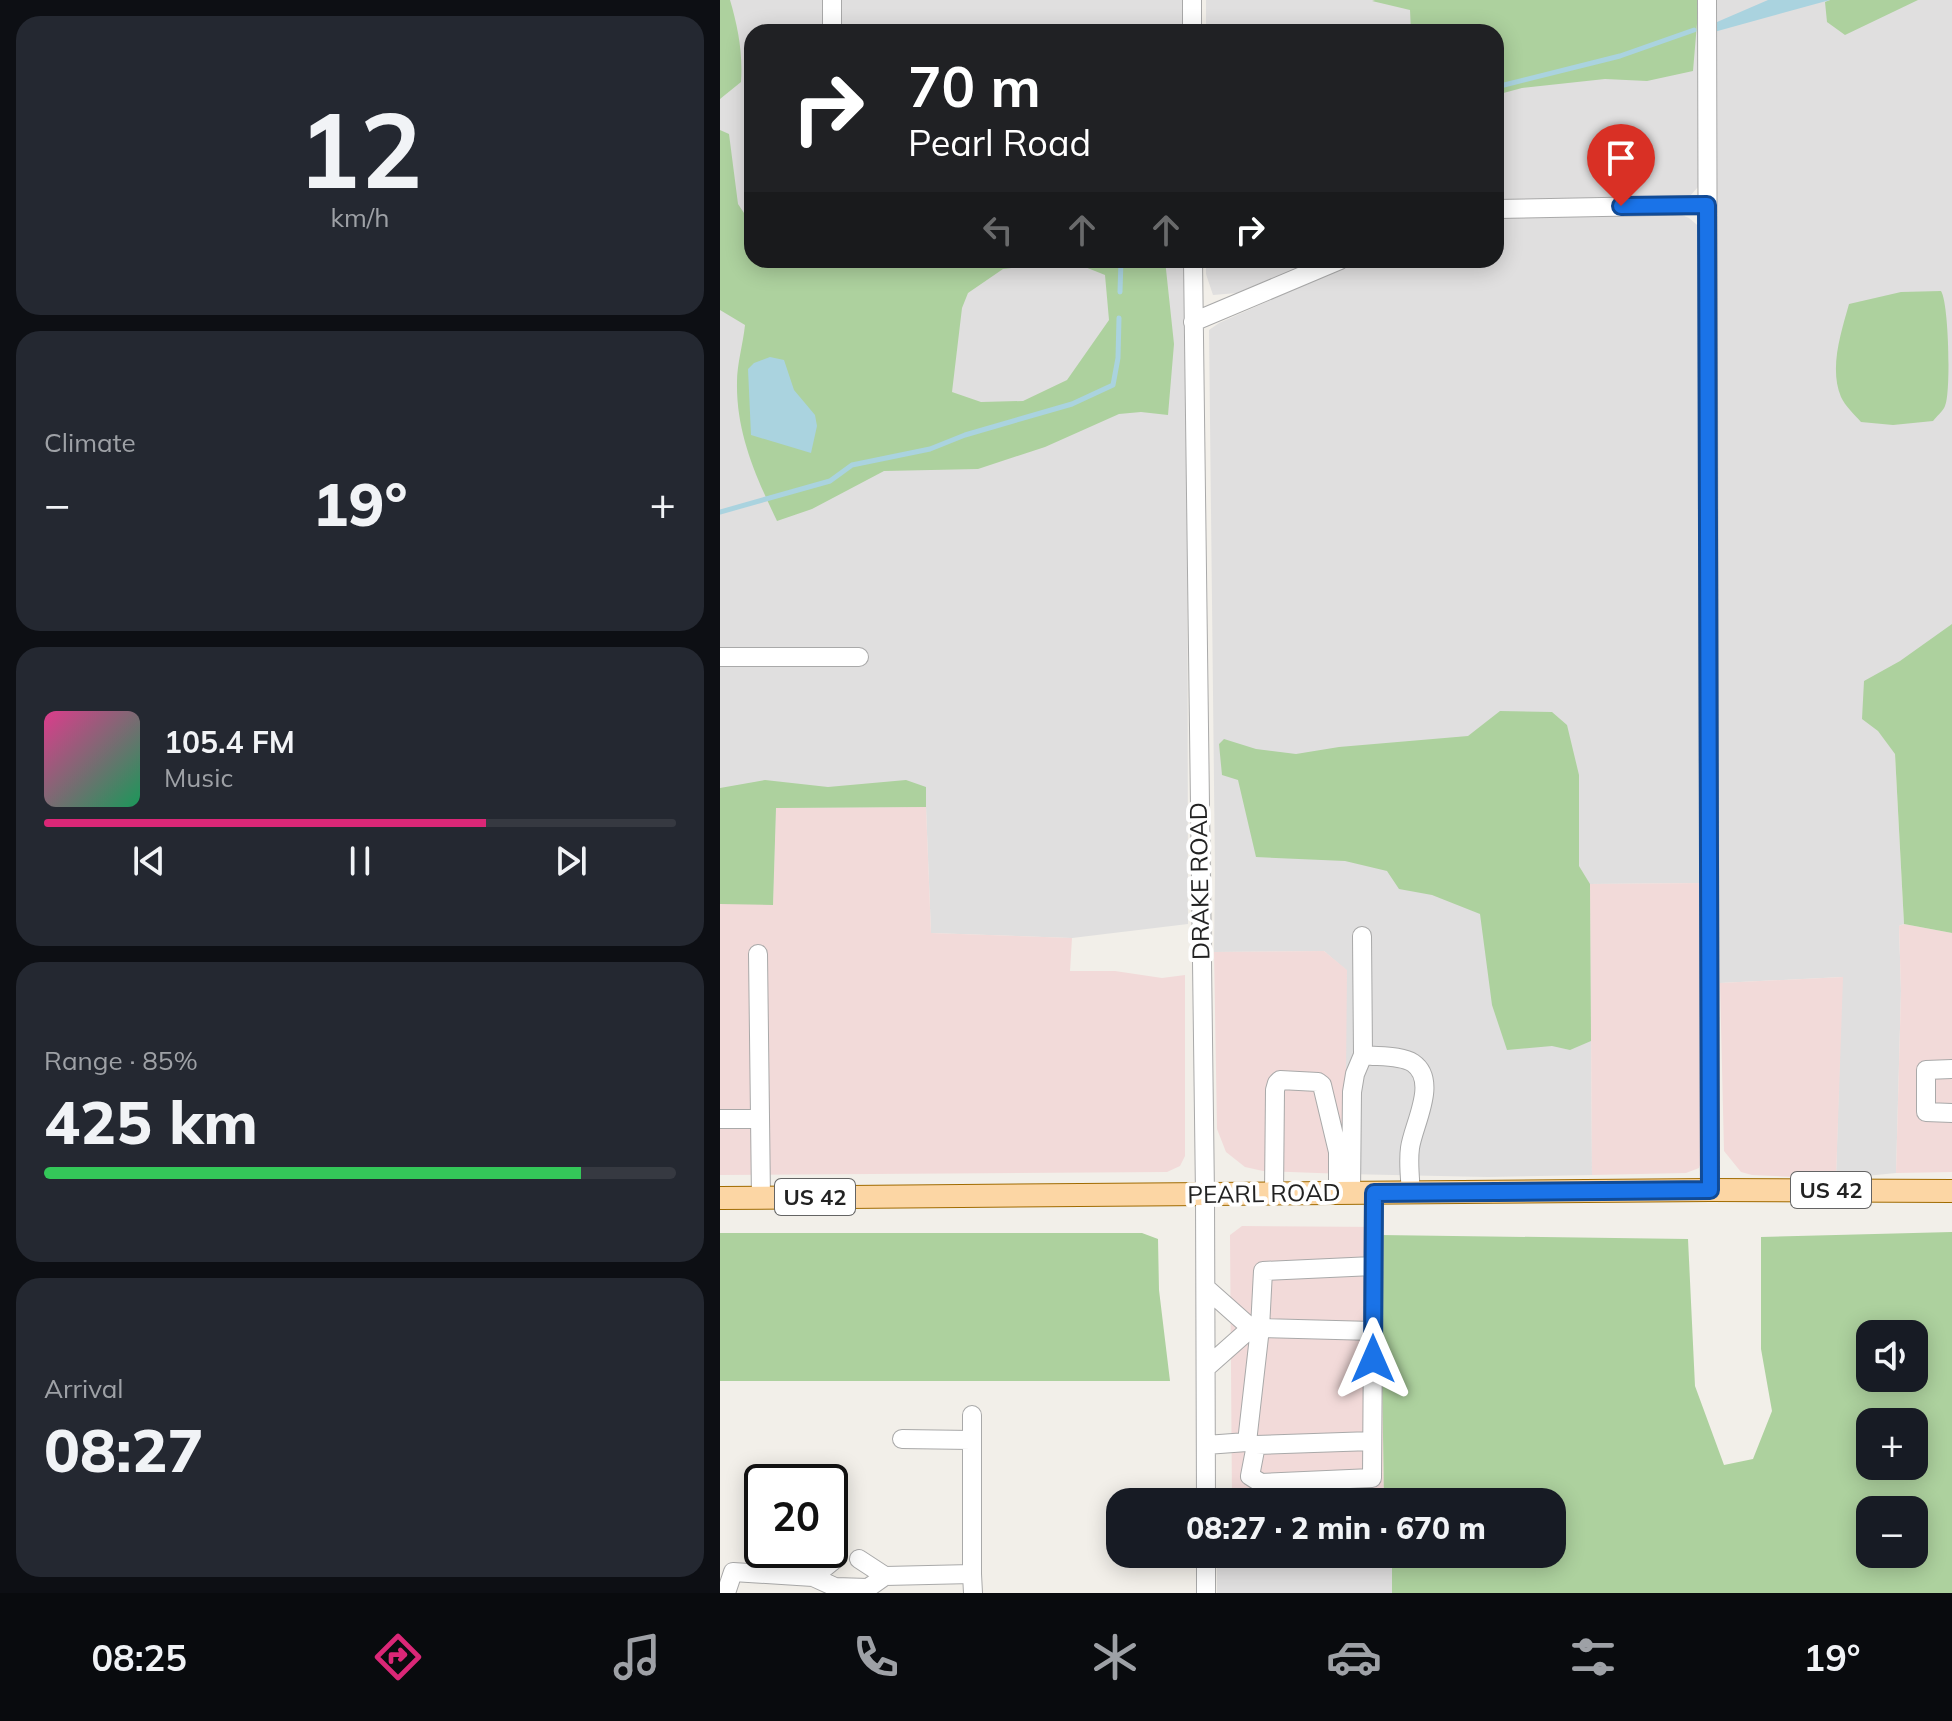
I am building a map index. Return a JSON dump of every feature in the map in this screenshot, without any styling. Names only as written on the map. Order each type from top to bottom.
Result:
[{"type":"main road","name":"PEARL ROAD","points":[[720,1198],[1952,1191]]},
{"type":"street","points":[[832,0],[832,24]]},
{"type":"street","points":[[1192,0],[1192,24]]},
{"type":"street","points":[[1707,0],[1710,1190]]},
{"type":"street","points":[[1504,209],[1707,205]]},
{"type":"street","name":"DRAKE ROAD","points":[[1193,268],[1206,1488]]},
{"type":"street","points":[[1193,322],[1321,268]]},
{"type":"street","points":[[720,657],[859,657]]},
{"type":"street","points":[[1345,1193],[1352,1092],[1363,1055],[1362,936]]},
{"type":"street","points":[[758,954],[761,1198]]},
{"type":"street","points":[[1363,1055],[1409,1060],[1420,1072],[1424,1090],[1410,1147],[1411,1192]]},
{"type":"street","points":[[1952,1069],[1926,1070],[1926,1112],[1952,1113]]},
{"type":"street","points":[[1274,1194],[1275,1090],[1280,1080],[1318,1082],[1322,1085],[1345,1193]]},
{"type":"street","points":[[720,1119],[760,1119]]},
{"type":"street","points":[[1373,1266],[1263,1271],[1256,1328],[1250,1476],[1261,1483],[1372,1478],[1374,1193]]},
{"type":"street","points":[[1206,1288],[1256,1328],[1373,1331]]},
{"type":"street","points":[[1207,1367],[1256,1328]]},
{"type":"street","points":[[972,1415],[973,1593]]},
{"type":"street","points":[[902,1439],[971,1440]]},
{"type":"street","points":[[1206,1445],[1372,1441]]},
{"type":"street","points":[[859,1559],[885,1576]]},
{"type":"street","points":[[813,1577],[824,1568]]},
{"type":"street","points":[[1206,1568],[1206,1593]]},
{"type":"street","points":[[726,1593],[733,1572],[813,1577],[835,1587],[868,1588],[885,1576],[972,1574]]},
{"type":"shaded area","points":[[720,0],[1186,0],[1186,24],[744,24],[744,268],[1187,268],[1188,924],[1072,938],[931,933],[926,807],[776,808],[773,905],[720,904]]},
{"type":"shaded area","points":[[1206,0],[1700,0],[1701,164],[1698,187],[1690,196],[1504,204],[1504,24],[1206,24]]},
{"type":"shaded area","points":[[1715,0],[1952,0],[1952,756],[1895,754],[1904,924],[1899,926],[1901,991],[1896,1173],[1836,1179],[1842,977],[1720,983]]},
{"type":"shaded area","points":[[1672,211],[1689,218],[1703,230],[1703,883],[1590,884],[1592,1175],[1488,1177],[1345,1174],[1346,970],[1324,951],[1214,952],[1209,330],[1343,268],[1504,268],[1504,217]]},
{"type":"shaded area","points":[[1206,268],[1301,268],[1237,293],[1213,295]]},
{"type":"shaded area","points":[[926,807],[931,933],[1072,938],[1070,971],[1115,971],[1162,978],[1185,975],[1185,1156],[1180,1166],[1167,1172],[720,1175],[720,904],[773,904],[776,808]]},
{"type":"shaded area","points":[[1703,883],[1705,1147],[1699,1168],[1686,1173],[1592,1175],[1590,884]]},
{"type":"shaded area","points":[[1904,924],[1952,933],[1952,1172],[1896,1173],[1901,991],[1899,926]]},
{"type":"shaded area","points":[[1324,951],[1347,970],[1345,1174],[1263,1171],[1245,1167],[1226,1152],[1217,1129],[1214,952]]},
{"type":"shaded area","points":[[1843,977],[1836,1179],[1741,1172],[1724,1151],[1720,983]]},
{"type":"shaded area","points":[[1242,1226],[1380,1227],[1384,1488],[1232,1488],[1230,1235]]},
{"type":"shaded area","points":[[1217,1568],[1392,1568],[1392,1593],[1217,1593]]},
{"type":"green space","points":[[720,0],[730,0],[739,40],[741,82],[720,99]]},
{"type":"green space","points":[[1699,0],[1693,71],[1647,81],[1605,79],[1504,93],[1504,24],[1411,24],[1410,10],[1372,1]]},
{"type":"green space","points":[[1918,0],[1845,35],[1827,22],[1825,2]]},
{"type":"green space","points":[[720,130],[729,134],[738,204],[744,213],[744,268],[1011,268],[1003,269],[968,293],[962,308],[952,392],[981,402],[1023,401],[1067,380],[1109,320],[1105,275],[1088,268],[1166,268],[1174,344],[1168,415],[1141,412],[1119,414],[1045,447],[978,469],[884,471],[812,509],[777,521],[755,471],[740,419],[737,375],[745,325],[720,310]]},
{"type":"green space","points":[[1941,291],[1946,312],[1948,348],[1948,385],[1944,408],[1933,421],[1893,425],[1861,422],[1843,400],[1836,374],[1838,350],[1849,304],[1901,292]]},
{"type":"green space","points":[[1952,624],[1952,933],[1904,924],[1895,754],[1878,731],[1862,719],[1864,681],[1900,661]]},
{"type":"green space","points":[[1500,711],[1552,712],[1567,725],[1579,775],[1579,866],[1590,884],[1591,1041],[1570,1050],[1552,1046],[1507,1050],[1492,1005],[1480,914],[1432,895],[1399,889],[1387,871],[1345,861],[1256,857],[1238,780],[1222,775],[1219,744],[1224,739],[1256,749],[1296,754],[1339,747],[1468,736]]},
{"type":"green space","points":[[765,780],[828,787],[906,780],[926,787],[926,807],[776,808],[773,905],[720,904],[720,788]]},
{"type":"green space","points":[[1952,1232],[1952,1593],[1392,1593],[1392,1568],[1566,1568],[1566,1488],[1384,1488],[1380,1235],[1688,1239],[1695,1386],[1724,1465],[1753,1459],[1772,1411],[1761,1349],[1761,1237]]},
{"type":"green space","points":[[720,1233],[1142,1233],[1158,1239],[1159,1290],[1170,1381],[720,1381]]},
{"type":"water","points":[[1768,0],[1830,0],[1714,32],[1717,22]]},
{"type":"water","points":[[770,357],[784,360],[794,390],[815,415],[817,426],[811,453],[751,435],[748,369]]},
{"type":"waterway","points":[[1504,85],[1620,56],[1694,30]]},
{"type":"waterway","points":[[1120,292],[1121,268]]},
{"type":"waterway","points":[[720,512],[830,481],[852,465],[930,449],[965,435],[1072,404],[1113,385],[1118,358],[1119,318]]},
{"type":"route","points":[[1373,1359],[1374,1193],[1710,1190],[1707,205],[1621,206]]}]
